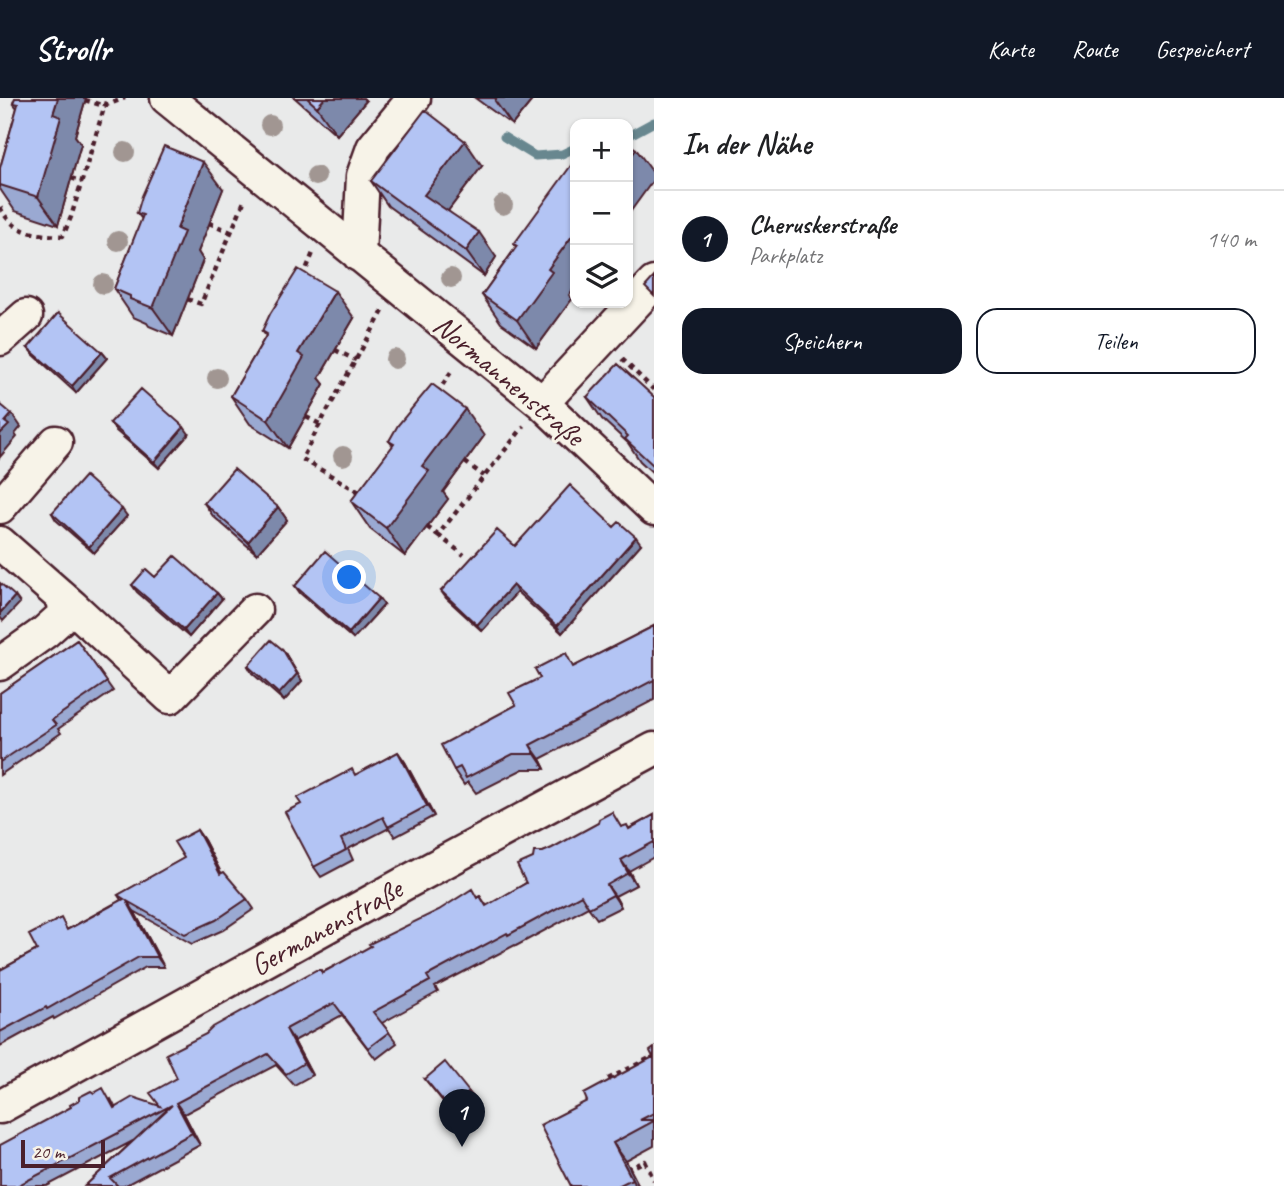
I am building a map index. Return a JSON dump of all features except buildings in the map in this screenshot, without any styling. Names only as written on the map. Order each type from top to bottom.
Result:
[{"type":"street","name":"Normannenstraße","points":[[167,98],[542,403],[654,509]]},
{"type":"street","points":[[359,255],[363,176],[373,148],[414,98]]},
{"type":"street","points":[[542,403],[654,283]]},
{"type":"street","points":[[0,339],[26,316]]},
{"type":"street","points":[[0,507],[56,442]]},
{"type":"street","points":[[0,543],[170,697],[255,610]]},
{"type":"street","points":[[0,664],[45,632],[73,607]]},
{"type":"street","name":"Germanenstraße","points":[[0,1107],[654,750]]},
{"type":"path","points":[[0,207],[11,224],[33,235],[63,236],[107,98]]},
{"type":"path","points":[[85,100],[104,106],[125,98]]},
{"type":"path","points":[[71,178],[82,182]]},
{"type":"path","points":[[187,299],[201,304],[231,232],[209,223]]},
{"type":"path","points":[[303,277],[324,227]]},
{"type":"path","points":[[371,498],[302,459],[397,286]]},
{"type":"path","points":[[601,338],[654,390]]},
{"type":"path","points":[[432,401],[469,344]]},
{"type":"path","points":[[335,350],[356,360]]},
{"type":"path","points":[[438,535],[542,403]]},
{"type":"path","points":[[306,417],[320,424]]},
{"type":"path","points":[[465,462],[484,476]]},
{"type":"path","points":[[427,527],[464,555]]},
{"type":"path","points":[[608,1079],[654,1056]]},
{"type":"path","points":[[626,1170],[645,1161],[653,1176]]},
{"type":"waterway","points":[[633,133],[654,122]]},
{"type":"waterway","points":[[504,137],[535,156],[562,154],[570,150]]},
{"type":"place","name":"Cheruskerstraße","points":[[462,1147]]}]
